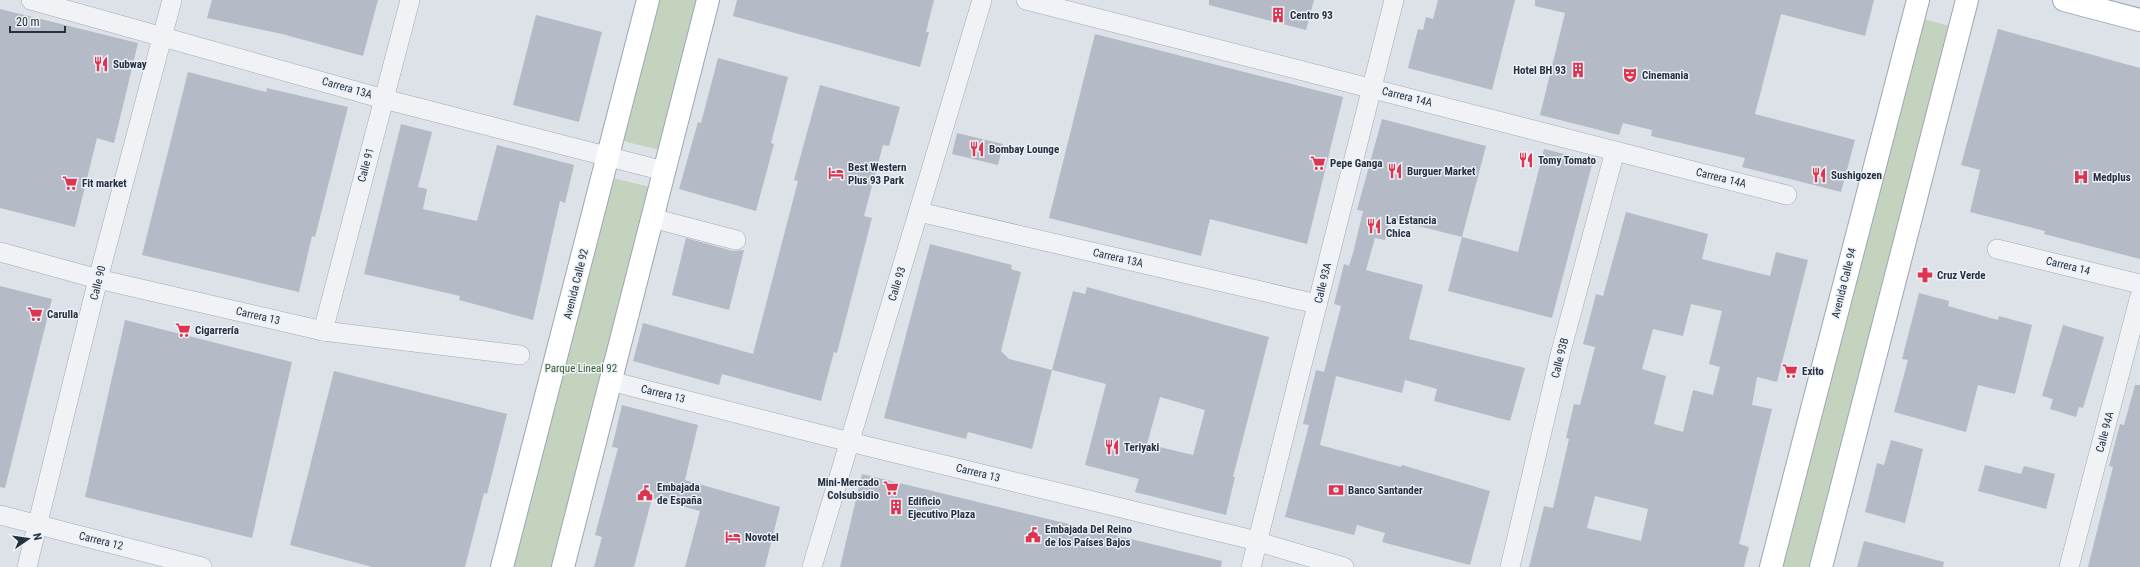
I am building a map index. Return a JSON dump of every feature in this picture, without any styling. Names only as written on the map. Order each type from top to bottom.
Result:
[{"type":"main road","name":"Avenida Calle 92","points":[[502,567],[648,0]]},
{"type":"main road","points":[[563,567],[708,0]]},
{"type":"main road","name":"Avenida Calle 94","points":[[1771,567],[1918,0]]},
{"type":"main road","points":[[1822,567],[1967,0]]},
{"type":"main road","points":[[2064,0],[2140,20]]},
{"type":"street","name":"Carrera 13A","points":[[31,0],[384,99],[664,171]]},
{"type":"street","name":"Calle 90","points":[[27,567],[98,280],[172,0]]},
{"type":"street","name":"Calle 91","points":[[323,331],[410,0]]},
{"type":"street","name":"Calle 93","points":[[812,567],[982,0]]},
{"type":"street","name":"Carrera 14A","points":[[1026,0],[1787,194]]},
{"type":"street","name":"Calle 93A","points":[[1251,567],[1373,89],[1394,0]]},
{"type":"street","name":"Calle 93B","points":[[1510,567],[1560,355],[1615,151]]},
{"type":"street","name":"Carrera 13A","points":[[919,212],[1317,304]]},
{"type":"street","points":[[652,218],[736,240]]},
{"type":"street","name":"Carrera 14","points":[[1997,249],[2140,284]]},
{"type":"street","name":"Carrera 13","points":[[0,252],[98,280],[323,331],[520,356]]},
{"type":"street","name":"Calle 94A","points":[[2069,567],[2140,296]]},
{"type":"street","name":"Carrera 13","points":[[610,381],[850,442],[1258,541],[1344,567]]},
{"type":"street","name":"Carrera 12","points":[[0,515],[202,567]]},
{"type":"green space","points":[[655,0],[698,0],[660,150],[619,140]]},
{"type":"green space","points":[[1922,19],[1951,26],[1810,567],[1780,567]]},
{"type":"green space","name":"Parque Lineal 92","points":[[609,177],[650,187],[552,567],[509,567]]},
{"type":"building","points":[[212,0],[378,0],[363,56],[282,34],[207,18]]},
{"type":"building","points":[[737,0],[934,0],[926,32],[929,32],[920,67],[733,16]]},
{"type":"building","name":"Centro 93","points":[[1209,0],[1314,0],[1306,30],[1209,5]]},
{"type":"building","points":[[1438,0],[1515,0],[1492,90],[1408,68],[1418,29],[1423,30],[1426,17],[1433,19]]},
{"type":"building","points":[[1535,0],[1874,0],[1865,36],[1781,14],[1755,114],[1855,140],[1841,192],[1742,167],[1745,158],[1651,136],[1652,130],[1623,123],[1619,135],[1540,115],[1565,13],[1535,6]]},
{"type":"building","points":[[0,9],[138,43],[114,143],[97,138],[75,227],[0,208]]},
{"type":"building","points":[[536,15],[602,32],[579,122],[513,105]]},
{"type":"building","points":[[1998,29],[2140,68],[2140,259],[2044,234],[2045,231],[1970,212],[1980,170],[1961,165]]},
{"type":"building","points":[[1095,34],[1343,97],[1307,244],[1210,219],[1201,256],[1049,218]]},
{"type":"building","points":[[718,58],[788,77],[771,143],[774,144],[756,211],[679,189],[698,122],[701,123]]},
{"type":"building","points":[[188,72],[266,92],[267,88],[348,107],[315,237],[312,236],[299,292],[142,255]]},
{"type":"building","points":[[820,85],[900,107],[889,146],[883,145],[864,216],[872,218],[837,353],[834,352],[821,401],[722,374],[719,385],[633,361],[643,323],[753,354],[798,181],[794,180]]},
{"type":"building","points":[[1382,119],[1486,146],[1462,237],[1390,219],[1385,240],[1375,238],[1366,270],[1423,285],[1409,339],[1525,368],[1510,421],[1434,401],[1437,389],[1405,380],[1402,393],[1336,376],[1320,445],[1401,467],[1402,465],[1490,491],[1470,565],[1382,542],[1385,533],[1357,525],[1354,535],[1285,517],[1309,425],[1303,424],[1316,370],[1324,372],[1341,306],[1334,304],[1344,264],[1349,266],[1353,253],[1363,211],[1357,210]]},
{"type":"building","points":[[401,124],[432,132],[418,187],[427,189],[423,209],[477,221],[497,145],[574,165],[565,203],[560,201],[533,320],[459,300],[460,296],[364,274]]},
{"type":"building","name":"Bombay Lounge","points":[[957,133],[1003,144],[998,165],[952,154]]},
{"type":"building","points":[[1544,149],[1593,161],[1552,318],[1448,291],[1462,237],[1518,252]]},
{"type":"building","points":[[1626,212],[1708,234],[1702,259],[1770,276],[1776,252],[1808,260],[1777,382],[1757,377],[1752,405],[1772,409],[1739,544],[1749,547],[1744,567],[1529,567],[1544,506],[1553,508],[1569,439],[1566,438],[1574,404],[1580,405],[1595,347],[1583,344],[1596,294],[1603,296]],"holes":[[[1691,304],[1722,311],[1709,364],[1720,367],[1713,395],[1693,390],[1683,432],[1654,424],[1666,376],[1642,369],[1653,329],[1683,336]],[[1595,496],[1648,509],[1641,541],[1587,528]]]},
{"type":"building","points":[[686,238],[733,251],[744,250],[729,310],[672,295]]},
{"type":"building","points":[[930,244],[1012,265],[1011,269],[1021,272],[1001,351],[1009,359],[1052,370],[1032,449],[968,432],[966,439],[884,418]]},
{"type":"building","points":[[0,286],[52,299],[5,488],[0,487]]},
{"type":"building","points":[[1087,287],[1269,337],[1233,477],[1235,477],[1226,515],[1135,492],[1139,479],[1085,465],[1106,384],[1052,370],[1073,291],[1085,294]],"holes":[[[1160,397],[1205,410],[1193,455],[1147,444]]]},
{"type":"building","points":[[1919,293],[1949,301],[1948,306],[1998,320],[1999,316],[2032,325],[2015,394],[1978,385],[1966,432],[1894,412],[1908,360],[1902,359]]},
{"type":"building","points":[[125,320],[292,362],[252,538],[85,497]]},
{"type":"building","points":[[2063,325],[2104,337],[2083,408],[2079,407],[2076,417],[2050,409],[2053,399],[2042,396]]},
{"type":"building","points":[[334,371],[507,414],[487,494],[484,493],[465,567],[372,567],[290,545]]},
{"type":"building","points":[[2135,385],[2140,385],[2140,567],[2088,567],[2113,467],[2109,466],[2120,424],[2124,425]]},
{"type":"building","points":[[622,405],[698,425],[685,480],[780,507],[765,567],[685,567],[700,511],[652,498],[634,567],[594,567],[602,537],[595,535],[618,448],[612,447]]},
{"type":"building","points":[[1891,440],[1923,449],[1905,523],[1865,512],[1877,463],[1884,465]]},
{"type":"building","points":[[1985,465],[2021,474],[2024,466],[2055,474],[2046,509],[1978,491]]},
{"type":"building","points":[[862,474],[1222,561],[1221,567],[840,567]]},
{"type":"building","points":[[1864,541],[1944,562],[1943,567],[1857,567]]},
{"type":"place","name":"Centro 93","points":[[1278,15]]},
{"type":"place","name":"Subway","points":[[101,64]]},
{"type":"place","name":"Hotel BH 93","points":[[1578,70]]},
{"type":"place","name":"Cinemania","points":[[1630,75]]},
{"type":"place","name":"Bombay Lounge","points":[[977,149]]},
{"type":"place","name":"Tomy Tomato","points":[[1526,160]]},
{"type":"place","name":"Pepe Ganga","points":[[1318,163]]},
{"type":"place","name":"Burguer Market","points":[[1395,171]]},
{"type":"place","name":"Best Western Plus 93 Park","points":[[836,173]]},
{"type":"place","name":"Sushigozen","points":[[1819,175]]},
{"type":"place","name":"Medplus","points":[[2081,177]]},
{"type":"place","name":"Fit market","points":[[70,183]]},
{"type":"place","name":"La Estancia Chica","points":[[1374,226]]},
{"type":"place","name":"Cruz Verde","points":[[1925,275]]},
{"type":"place","name":"Carulla","points":[[35,314]]},
{"type":"place","name":"Cigarrería","points":[[183,330]]},
{"type":"place","name":"Exito","points":[[1790,371]]},
{"type":"place","name":"Teriyaki","points":[[1112,447]]},
{"type":"place","name":"Mini-Mercado Colsubsidio","points":[[891,488]]},
{"type":"place","name":"Banco Santander","points":[[1336,490]]},
{"type":"place","name":"Embajada de España","points":[[645,493]]},
{"type":"place","name":"Edificio Ejecutivo Plaza","points":[[896,507]]},
{"type":"place","name":"Embajada Del Reino de los Países Bajos","points":[[1033,535]]},
{"type":"place","name":"Novotel","points":[[733,537]]}]
